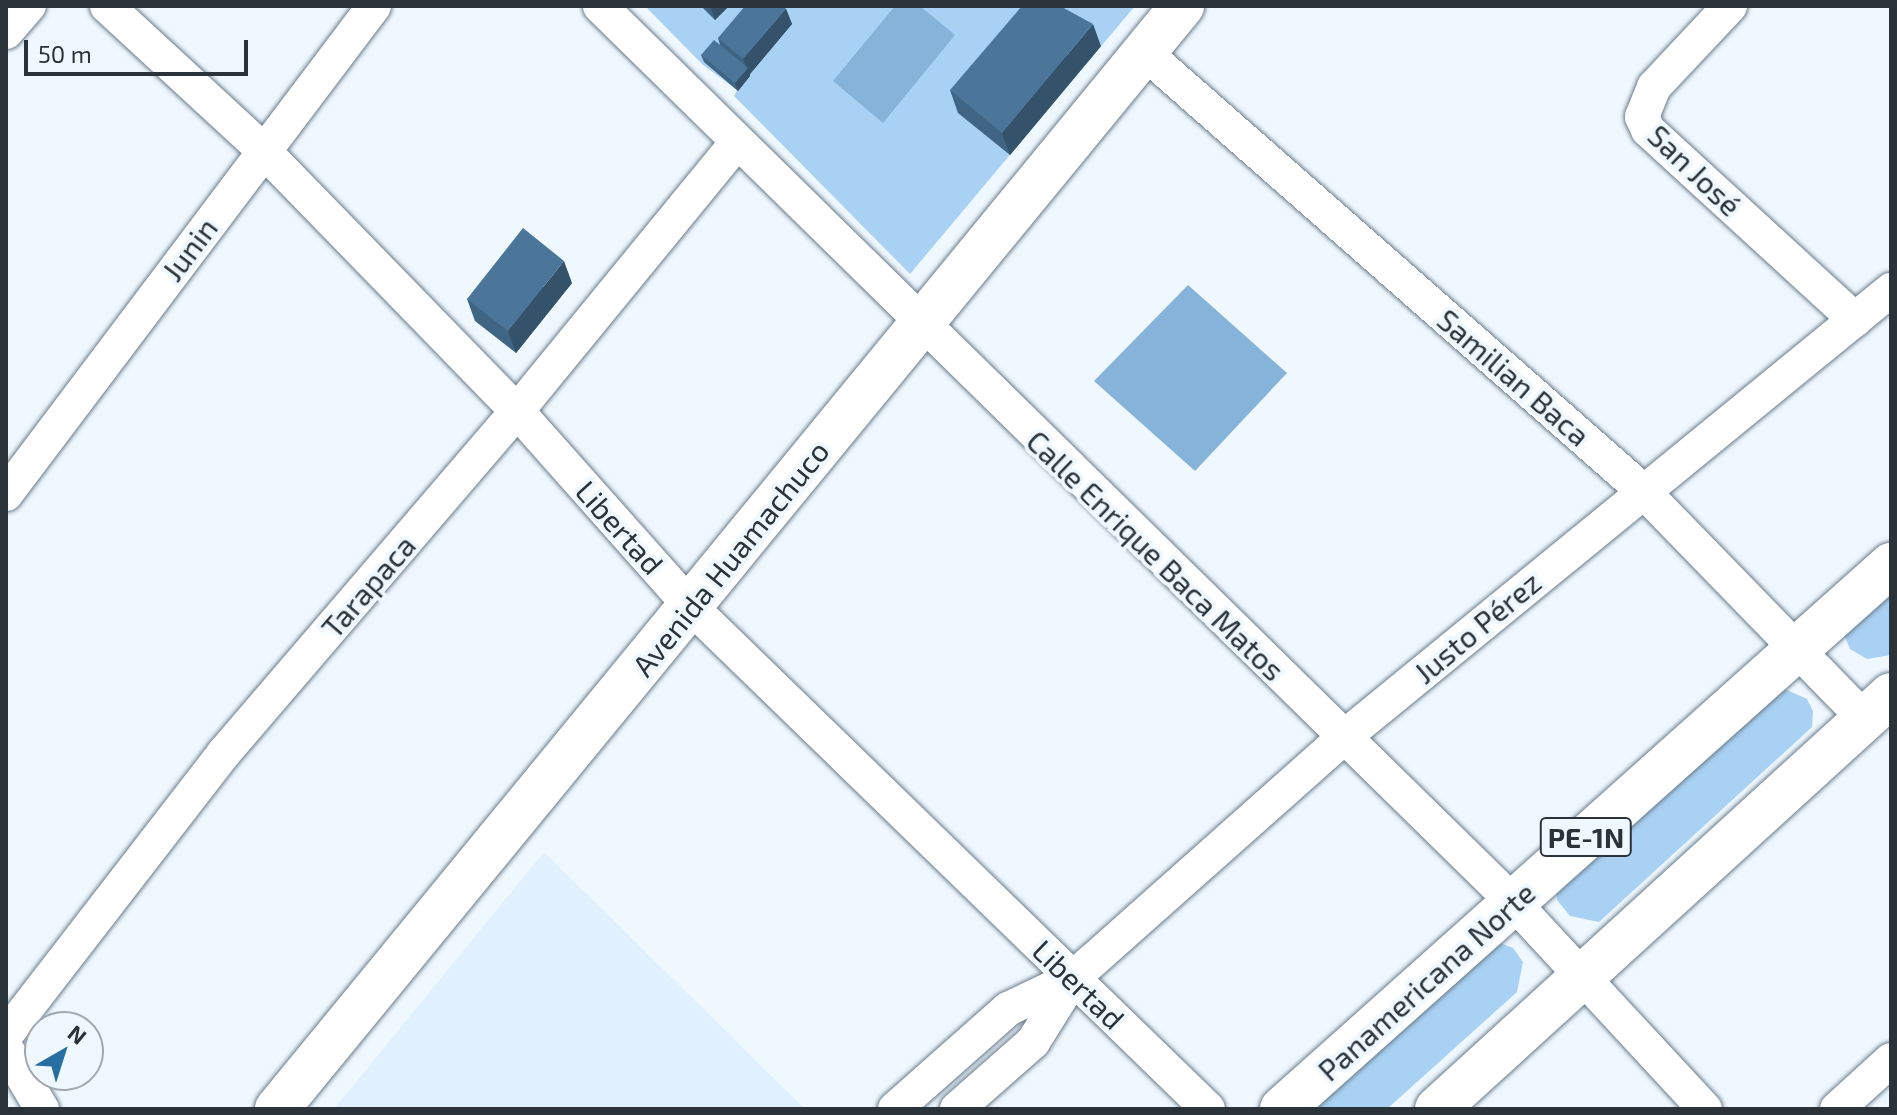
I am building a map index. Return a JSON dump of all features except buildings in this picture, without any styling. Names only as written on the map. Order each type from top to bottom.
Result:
[{"type":"main road","name":"Avenida Huamachuco","points":[[277,1109],[1182,6]]},
{"type":"main road","name":"Panamericana Norte","points":[[1282,1109],[1514,903],[1793,648],[1891,565]]},
{"type":"main road","points":[[1437,1109],[1878,708]]},
{"type":"street","points":[[6,32],[29,6]]},
{"type":"street","name":"Libertad","points":[[107,6],[263,150],[517,411],[690,606],[1208,1109]]},
{"type":"street","name":"Junin","points":[[6,494],[374,6]]},
{"type":"street","name":"Calle Enrique Baca Matos","points":[[600,6],[920,325],[1514,903],[1705,1109]]},
{"type":"street","name":"San José","points":[[1730,6],[1654,87],[1642,117],[1648,130],[1855,320]]},
{"type":"street","name":"Samilian Baca","points":[[1144,52],[1642,490],[1793,648],[1878,708]]},
{"type":"street","name":"Tarapaca","points":[[6,1035],[224,753],[517,411],[737,142]]},
{"type":"street","name":"Justo Pérez","points":[[895,1109],[1008,1009],[1073,978],[1343,738],[1642,490],[1891,290]]},
{"type":"street","name":"Justo Pérez","points":[[957,1109],[1033,1042],[1073,978]]},
{"type":"street","points":[[6,1048],[42,1109]]},
{"type":"street","points":[[1837,1109],[1891,1060]]},
{"type":"shaded area","points":[[645,6],[1135,6],[910,274],[734,96],[737,90],[702,64]]},
{"type":"shaded area","points":[[895,6],[920,6],[955,35],[883,123],[833,81]]},
{"type":"shaded area","points":[[1188,285],[1287,373],[1195,471],[1094,381]]},
{"type":"shaded area","points":[[1891,579],[1891,655],[1867,659],[1850,649],[1843,632]]},
{"type":"shaded area","points":[[1776,685],[1807,699],[1813,711],[1812,727],[1599,922],[1570,916],[1557,900],[1556,887]]},
{"type":"shaded area","points":[[544,852],[805,1109],[334,1109]]},
{"type":"shaded area","points":[[1495,941],[1513,948],[1523,962],[1517,992],[1387,1109],[1296,1109]]}]
